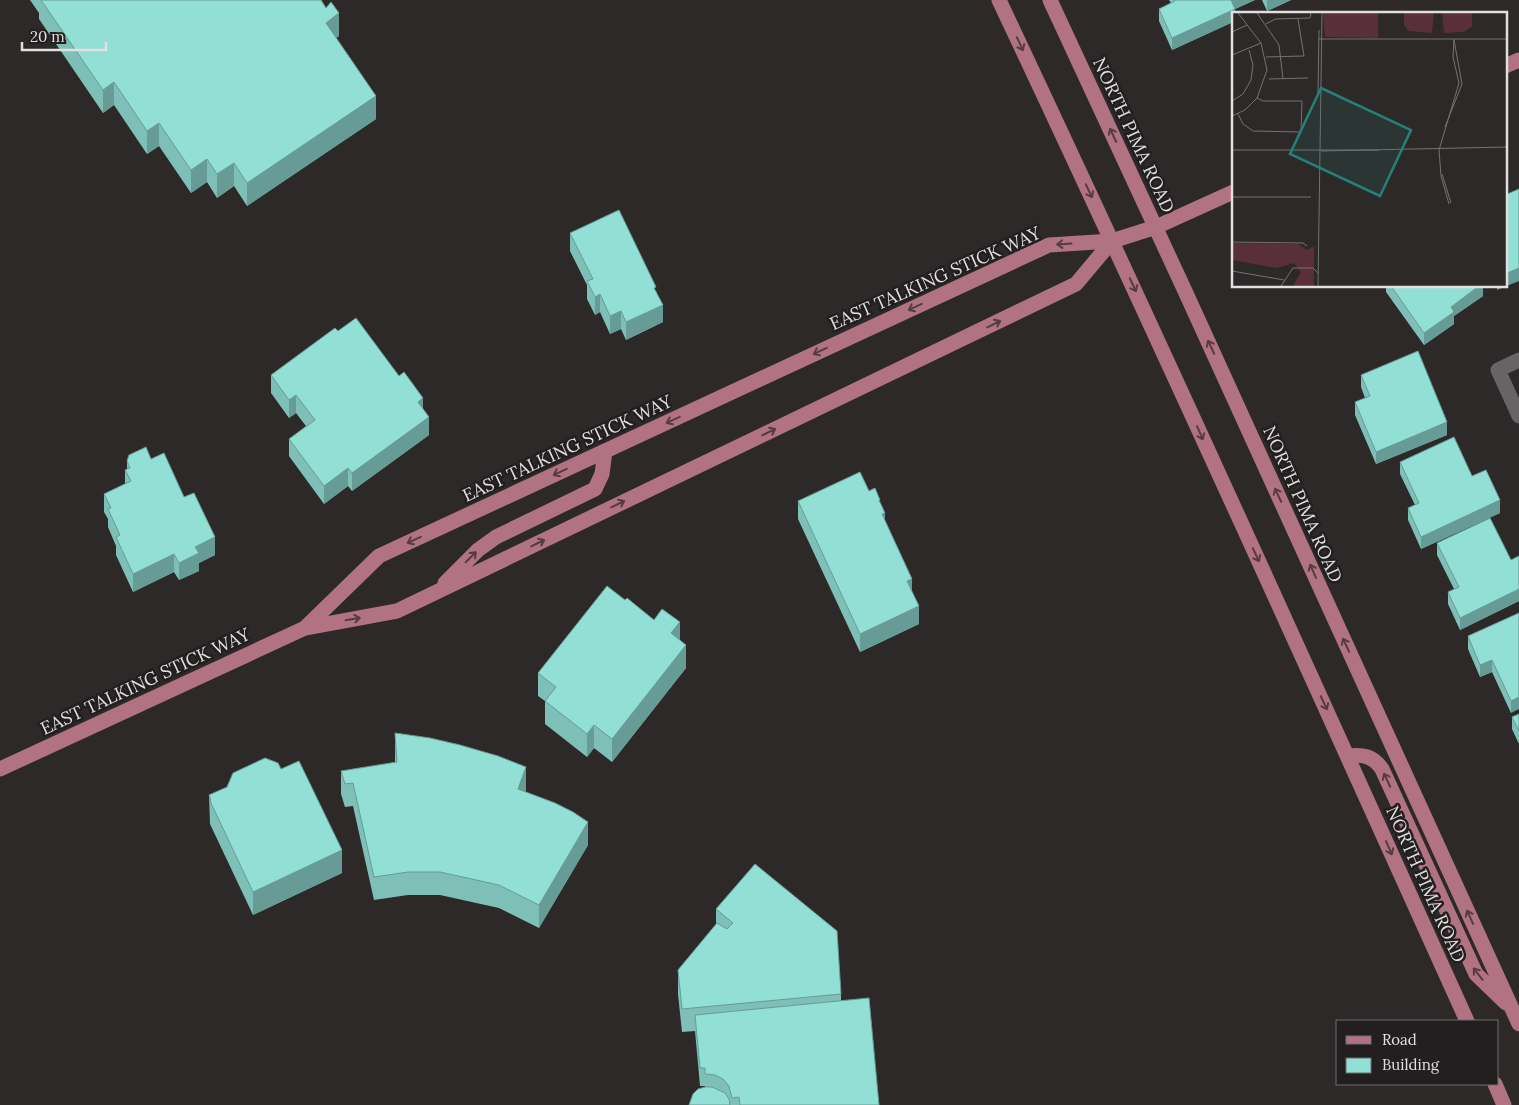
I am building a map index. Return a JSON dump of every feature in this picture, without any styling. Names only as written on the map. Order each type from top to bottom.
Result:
[{"type":"main road","name":"NORTH PIMA ROAD","points":[[999,0],[1112,241],[1467,1020]]},
{"type":"main road","name":"NORTH PIMA ROAD","points":[[1050,0],[1156,227],[1519,1024]]},
{"type":"main road","points":[[1506,66],[1519,60]]},
{"type":"main road","points":[[1112,241],[1156,227],[1232,192]]},
{"type":"main road","name":"EAST TALKING STICK WAY","points":[[305,628],[379,556],[1049,245],[1112,241]]},
{"type":"main road","name":"EAST TALKING STICK WAY","points":[[0,768],[305,628],[397,611],[1076,284],[1112,241]]},
{"type":"main road","points":[[436,592],[478,550],[496,538],[595,488],[602,474],[604,451]]},
{"type":"main road","points":[[1348,756],[1359,754],[1376,760],[1382,768],[1476,974],[1512,1009]]},
{"type":"main road","points":[[1495,1085],[1504,1105]]},
{"type":"street","points":[[1519,360],[1498,370],[1519,416]]},
{"type":"building","points":[[41,0],[321,0],[326,8],[331,2],[339,13],[326,23],[376,96],[247,183],[234,163],[217,174],[207,159],[191,170],[159,123],[147,131],[114,82],[103,90]]},
{"type":"building","points":[[1175,0],[1231,0],[1235,9],[1172,38],[1159,9]]},
{"type":"building","points":[[1519,189],[1519,268],[1506,274],[1506,195]]},
{"type":"building","points":[[619,210],[663,305],[626,322],[621,311],[610,316],[600,294],[595,297],[587,281],[593,279],[570,233]]},
{"type":"building","points":[[1392,288],[1476,288],[1451,307],[1454,312],[1424,333]]},
{"type":"building","points":[[356,318],[399,376],[404,372],[423,398],[418,402],[429,417],[352,473],[348,468],[324,486],[289,439],[315,420],[296,395],[289,400],[271,375],[335,328],[338,331]]},
{"type":"building","points":[[1418,351],[1447,422],[1376,452],[1355,402],[1370,396],[1361,375]]},
{"type":"building","points":[[1454,437],[1472,476],[1486,470],[1500,500],[1421,537],[1408,508],[1419,503],[1400,462]]},
{"type":"building","points":[[146,447],[151,459],[164,453],[184,497],[194,493],[215,537],[195,547],[199,553],[179,563],[174,554],[133,574],[116,537],[120,535],[108,509],[111,508],[104,494],[131,481],[125,470],[130,468],[127,461],[129,455]]},
{"type":"building","points":[[860,472],[869,491],[875,488],[885,513],[882,514],[912,579],[907,581],[919,606],[860,634],[798,501]]},
{"type":"building","points":[[1490,518],[1511,560],[1519,556],[1519,589],[1460,618],[1448,592],[1459,587],[1437,543]]},
{"type":"building","points":[[607,586],[625,600],[627,598],[654,620],[662,609],[680,622],[671,633],[686,645],[612,739],[594,725],[587,734],[545,701],[556,687],[538,673]]},
{"type":"building","points":[[1519,613],[1519,697],[1511,701],[1492,660],[1480,665],[1468,636]]},
{"type":"building","points":[[1519,714],[1519,731],[1512,717]]},
{"type":"building","points":[[395,733],[460,745],[498,756],[526,767],[518,789],[555,803],[588,822],[539,905],[499,885],[440,872],[408,872],[374,877],[353,783],[345,784],[341,771],[397,762]]},
{"type":"building","points":[[265,758],[278,763],[281,769],[299,761],[342,850],[253,892],[210,801],[209,795],[227,787],[233,773]]},
{"type":"building","points":[[755,864],[837,931],[841,994],[682,1009],[678,970],[717,923],[727,929],[733,923],[716,909]]},
{"type":"building","points":[[869,998],[879,1105],[740,1105],[739,1097],[732,1098],[729,1086],[723,1079],[715,1075],[705,1074],[705,1068],[700,1068],[695,1015]]},
{"type":"building","points":[[712,1087],[725,1093],[730,1105],[689,1105],[693,1094],[698,1089]]}]
